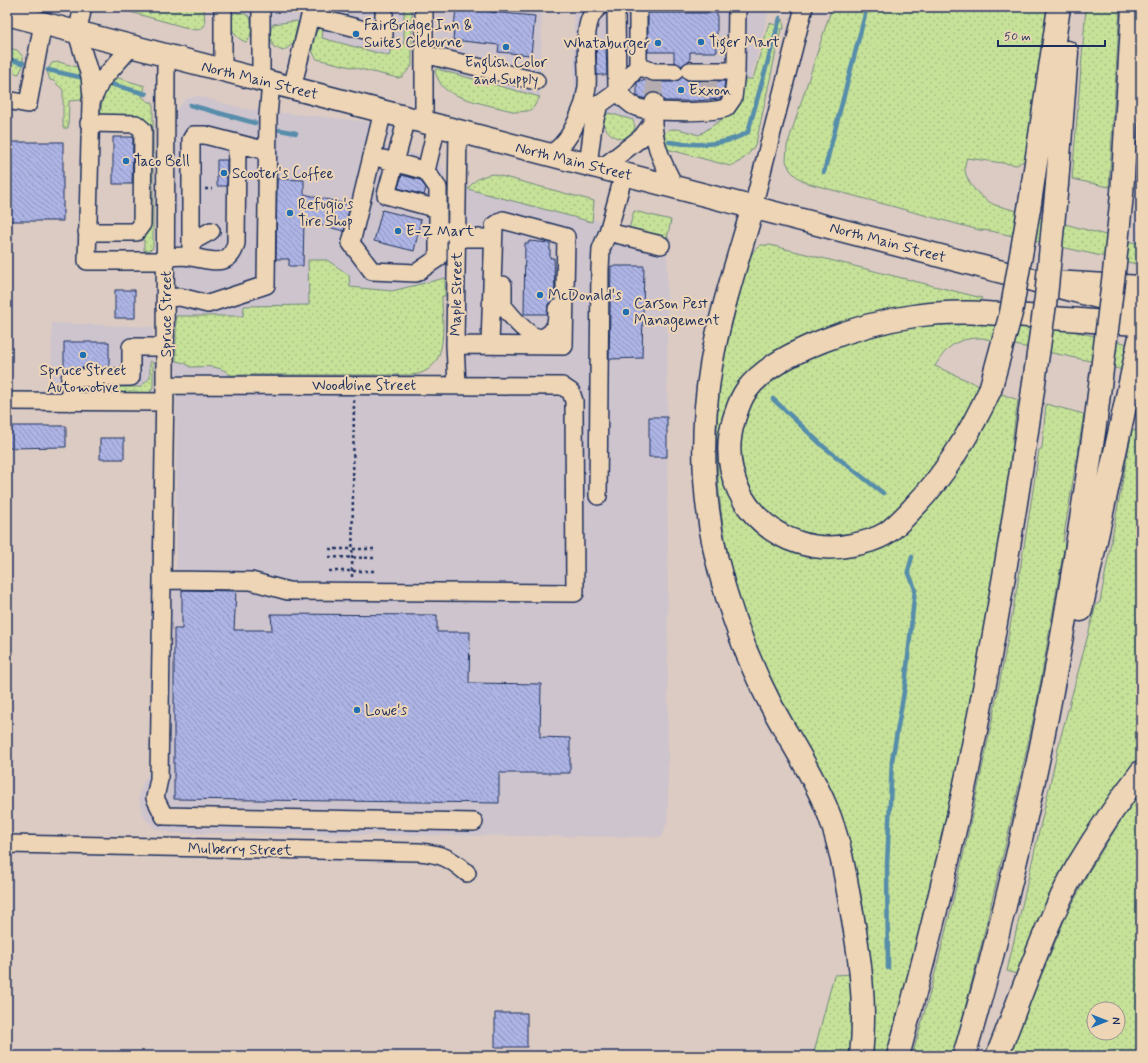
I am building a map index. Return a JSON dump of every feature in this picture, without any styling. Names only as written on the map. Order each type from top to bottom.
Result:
[{"type":"main road","points":[[1059,7],[1030,203],[1011,313],[990,390],[976,421],[939,479],[899,522],[884,534],[865,543],[824,549],[804,546],[786,539],[770,529],[756,516],[744,500],[735,479],[729,456],[730,432],[745,392],[758,377],[771,366],[826,340],[899,319],[963,311],[1141,324]]},
{"type":"main road","points":[[898,1056],[928,945],[968,770],[1000,599],[1041,335],[1057,184],[1069,7]]},
{"type":"main road","points":[[964,1056],[997,938],[1024,828],[1042,741],[1071,582],[1096,418],[1114,273],[1122,194],[1133,7]]},
{"type":"main road","name":"North Main Street","points":[[7,14],[131,48],[266,81],[1141,308]]},
{"type":"main road","points":[[753,207],[718,333],[711,367],[704,442],[705,479],[709,514],[716,555],[739,632],[766,694],[826,808],[837,842],[860,957],[863,998],[863,1036],[861,1056]]},
{"type":"main road","points":[[1036,281],[1141,287]]},
{"type":"main road","points":[[1042,741],[1064,677],[1079,618],[1141,332]]},
{"type":"main road","points":[[997,1056],[1044,937],[1077,866],[1100,830],[1141,772]]},
{"type":"street","points":[[83,7],[77,33],[90,76],[92,97],[89,123],[87,232],[88,262],[166,259],[191,249],[211,231]]},
{"type":"street","points":[[223,7],[223,70]]},
{"type":"street","points":[[166,298],[180,297],[208,304],[266,285],[268,116],[261,7]]},
{"type":"street","points":[[292,88],[310,11],[384,35],[384,7]]},
{"type":"street","points":[[383,112],[351,243],[372,271],[416,273],[438,258],[438,188],[426,171],[423,122],[424,7]]},
{"type":"street","points":[[599,7],[591,16],[587,33],[587,88],[591,104],[595,166],[642,137],[654,112]]},
{"type":"street","points":[[616,7],[617,92],[635,107],[654,112],[709,106],[722,109],[729,106],[733,98],[736,71],[737,7]]},
{"type":"street","points":[[549,155],[559,149],[591,104],[617,92],[638,66],[638,7]]},
{"type":"street","points":[[753,207],[804,7]]},
{"type":"street","points":[[7,100],[28,104],[43,24]]},
{"type":"street","points":[[92,97],[101,81],[131,48]]},
{"type":"street","points":[[424,54],[536,81]]},
{"type":"street","name":"Spruce Street","points":[[166,56],[166,347],[159,779],[155,798],[164,816],[474,822]]},
{"type":"street","points":[[638,66],[654,76],[682,71],[709,75],[736,71]]},
{"type":"street","points":[[654,112],[655,141],[661,159],[675,187]]},
{"type":"street","points":[[423,122],[395,162],[386,195],[438,209]]},
{"type":"street","points":[[87,232],[136,232],[142,224],[143,130],[136,124],[89,123]]},
{"type":"street","name":"Maple Street","points":[[457,385],[456,235],[458,131]]},
{"type":"street","points":[[237,143],[236,243],[234,252],[229,258],[222,260],[201,260],[191,249],[191,140],[197,134],[237,143],[267,151]]},
{"type":"street","points":[[372,157],[426,171]]},
{"type":"street","points":[[598,496],[601,249],[608,232],[624,174]]},
{"type":"street","points":[[456,345],[490,346],[564,346],[566,238],[503,220],[494,226],[490,346]]},
{"type":"street","points":[[438,231],[493,244]]},
{"type":"street","points":[[608,232],[661,245]]},
{"type":"street","points":[[493,244],[503,274],[503,306],[526,331],[535,337],[543,338],[552,333],[556,324],[558,235]]},
{"type":"street","points":[[70,402],[70,378],[131,377],[130,348],[166,347]]},
{"type":"street","name":"Woodbine Street","points":[[7,401],[70,402],[165,394],[457,385],[562,386],[571,392],[574,401],[575,593],[288,591],[251,581],[162,576]]},
{"type":"street","name":"Mulberry Street","points":[[7,844],[435,853],[446,857],[467,873]]},
{"type":"path","points":[[352,581],[354,400]]},
{"type":"path","points":[[329,549],[375,549]]},
{"type":"path","points":[[329,558],[375,558]]},
{"type":"path","points":[[329,571],[374,571]]},
{"type":"shaded area","name":"FairBridge Inn & Suites Cleburne","points":[[197,7],[412,7],[412,64],[278,28]]},
{"type":"shaded area","points":[[436,7],[542,7],[540,97],[436,69]]},
{"type":"shaded area","points":[[574,7],[770,7],[742,109],[726,125],[695,136],[574,105]]},
{"type":"shaded area","points":[[198,96],[245,109],[411,126],[381,145],[434,159],[445,171],[445,278],[391,291],[350,287],[308,261],[309,305],[244,306],[244,316],[176,316],[176,110],[186,99]]},
{"type":"shaded area","points":[[467,188],[592,222],[592,219],[667,239],[668,798],[667,822],[662,837],[172,833],[156,829],[144,817],[139,796],[143,783],[150,771],[152,573],[176,572],[176,361],[207,367],[218,367],[224,369],[230,375],[464,376]]},
{"type":"shaded area","points":[[52,323],[153,327],[154,388],[152,393],[51,392]]},
{"type":"green space","points":[[112,7],[197,7],[204,9],[205,25],[201,29],[195,30]]},
{"type":"green space","points":[[404,7],[412,7],[412,66],[402,77],[398,78],[317,59],[314,55],[312,48],[313,40],[318,28],[321,27],[323,30],[322,38],[389,56],[392,44],[404,44]]},
{"type":"green space","points":[[832,7],[1048,7],[1025,160],[1017,165],[967,158],[965,172],[972,186],[977,192],[995,205],[1135,243],[1141,242],[1141,265],[991,231],[979,230],[807,183],[797,177],[790,170],[786,161],[787,146]]},
{"type":"green space","points":[[1086,7],[1120,7],[1109,187],[1072,179]]},
{"type":"green space","points":[[235,12],[245,14],[250,17],[251,34],[246,42],[235,34],[231,25],[232,16]]},
{"type":"green space","points":[[783,19],[784,29],[781,29],[756,143],[751,151],[742,160],[730,166],[667,149],[664,143],[664,136],[669,130],[674,129],[699,135],[737,109],[744,79],[753,79],[769,23],[776,25]]},
{"type":"green space","points":[[297,21],[298,23],[293,44],[283,51],[274,47],[270,36],[273,24]]},
{"type":"green space","points":[[7,48],[17,50],[23,57],[23,66],[19,74],[7,71]]},
{"type":"green space","points":[[59,62],[77,67],[86,76],[81,76],[81,78],[85,81],[81,100],[69,101],[68,128],[63,128],[63,90],[54,81],[50,80],[47,71],[52,63]]},
{"type":"green space","points":[[439,66],[440,70],[540,97],[533,108],[528,111],[516,112],[472,101],[455,95],[441,85],[435,71]]},
{"type":"green space","points":[[115,77],[145,86],[142,97],[149,102],[153,102],[153,246],[152,249],[147,251],[144,250],[144,240],[111,240],[138,236],[147,127],[103,117],[100,114],[105,86]]},
{"type":"green space","points":[[609,113],[633,120],[635,127],[633,133],[629,137],[624,139],[619,138],[610,133],[603,123],[605,116]]},
{"type":"green space","points":[[493,174],[594,201],[592,222],[468,189],[479,178]]},
{"type":"green space","points":[[634,211],[671,220],[667,239],[629,229]]},
{"type":"green space","points":[[761,245],[770,245],[982,298],[980,301],[808,338],[806,336],[793,343],[747,379],[731,486],[830,557],[846,557],[871,551],[999,393],[1018,400],[1012,442],[1015,443],[978,667],[942,835],[887,1056],[870,1056],[870,965],[865,919],[854,867],[815,762],[779,696],[762,661],[747,622],[734,581],[725,538],[719,494],[717,450],[718,407],[723,364],[743,277],[749,260],[756,249]]},
{"type":"green space","points":[[308,260],[327,260],[349,275],[350,287],[392,291],[445,278],[445,296],[442,296],[442,344],[439,355],[434,364],[425,371],[413,375],[230,375],[221,369],[190,367],[185,363],[176,361],[176,316],[243,316],[244,306],[309,305]]},
{"type":"green space","points":[[1026,320],[1141,347],[1141,375],[1090,361],[982,338],[966,339],[949,348],[935,366],[982,387],[950,451],[889,523],[833,541],[788,529],[764,509],[746,482],[740,451],[744,420],[758,391],[782,369],[886,326]]},
{"type":"green space","points":[[150,361],[153,363],[153,387],[150,393],[85,393],[82,387],[140,387],[150,378]]},
{"type":"green space","points":[[1046,404],[1084,414],[1063,541],[1065,543],[1037,702],[1012,817],[953,1056],[912,1056],[929,998],[965,850],[1017,589],[1039,450],[1042,448]]},
{"type":"green space","points":[[1132,430],[1141,432],[1141,763],[1022,976],[1007,971],[1061,736],[1096,605],[1100,602]]},
{"type":"green space","points":[[1141,788],[1141,1056],[1008,1056],[1063,923],[1088,873]]},
{"type":"green space","points":[[856,974],[854,1056],[813,1056],[834,975]]},
{"type":"building","points":[[456,7],[490,7],[490,12],[535,16],[531,55],[498,52],[499,45],[453,40]]},
{"type":"building","points":[[648,13],[717,13],[717,52],[690,52],[690,61],[682,66],[674,62],[674,52],[648,52]]},
{"type":"building","points":[[596,47],[606,47],[607,75],[597,75]]},
{"type":"building","points":[[682,77],[690,81],[725,81],[723,94],[720,99],[694,101],[664,101],[660,94],[655,92],[649,93],[645,99],[637,96],[637,83],[640,80],[674,82]]},
{"type":"building","name":"Taco Bell","points":[[113,137],[133,137],[132,184],[113,184]]},
{"type":"building","points":[[7,142],[63,142],[63,221],[7,221]]},
{"type":"building","name":"Scooter's Coffee","points":[[217,160],[227,160],[227,186],[217,186]]},
{"type":"building","name":"E-Z Mart","points":[[402,175],[420,180],[426,188],[424,195],[398,188]]},
{"type":"building","name":"Refugio's Tire Shop","points":[[277,179],[304,180],[304,194],[350,205],[344,231],[304,221],[303,266],[289,266],[289,259],[276,259]]},
{"type":"building","name":"E-Z Mart","points":[[382,210],[421,220],[414,251],[374,241]]},
{"type":"building","name":"McDonald's","points":[[529,241],[550,243],[550,258],[554,258],[555,300],[548,304],[547,314],[524,314],[525,243],[529,243]]},
{"type":"building","name":"Carson Pest Management","points":[[611,266],[644,266],[642,358],[609,359]]},
{"type":"building","points":[[115,290],[135,290],[135,318],[115,318]]},
{"type":"building","name":"Spruce Street Automotive","points":[[64,342],[109,342],[109,367],[64,368]]},
{"type":"building","points":[[649,417],[667,417],[667,457],[649,457]]},
{"type":"building","points":[[7,426],[66,426],[66,447],[7,448]]},
{"type":"building","points":[[100,438],[124,438],[124,459],[100,459]]},
{"type":"building","name":"Lowe's","points":[[182,590],[236,591],[234,630],[272,630],[271,614],[437,615],[437,632],[470,632],[469,683],[541,684],[540,737],[570,738],[570,773],[499,773],[499,803],[174,799],[174,629],[182,629]]},
{"type":"building","points":[[495,1013],[527,1013],[527,1047],[495,1047]]},
{"type":"waterway","points":[[824,172],[867,7]]},
{"type":"waterway","points":[[669,142],[710,144],[730,140],[748,132],[780,18]]},
{"type":"waterway","points":[[7,59],[23,63]]},
{"type":"waterway","points":[[48,70],[84,78]]},
{"type":"waterway","points":[[107,83],[146,94]]},
{"type":"waterway","points":[[190,105],[255,123]]},
{"type":"waterway","points":[[280,130],[296,133]]},
{"type":"waterway","points":[[773,399],[824,447],[883,493]]},
{"type":"waterway","points":[[888,968],[887,864],[892,761],[905,686],[915,589],[908,571],[912,557]]},
{"type":"tunnel","points":[[654,80],[654,102]]},
{"type":"tunnel","points":[[709,80],[709,102]]},
{"type":"place","name":"FairBridge Inn & Suites Cleburne","points":[[356,34]]},
{"type":"place","name":"Tiger Mart","points":[[701,42]]},
{"type":"place","name":"Whataburger","points":[[658,43]]},
{"type":"place","name":"English Color and Supply","points":[[506,47]]},
{"type":"place","name":"Exxon","points":[[681,90]]},
{"type":"place","name":"Taco Bell","points":[[126,161]]},
{"type":"place","name":"Scooter's Coffee","points":[[224,173]]},
{"type":"place","name":"Refugio's Tire Shop","points":[[290,213]]},
{"type":"place","name":"E-Z Mart","points":[[398,231]]},
{"type":"place","name":"McDonald's","points":[[540,295]]},
{"type":"place","name":"Carson Pest Management","points":[[626,312]]},
{"type":"place","name":"Spruce Street Automotive","points":[[83,355]]},
{"type":"place","name":"Lowe's","points":[[357,710]]}]
